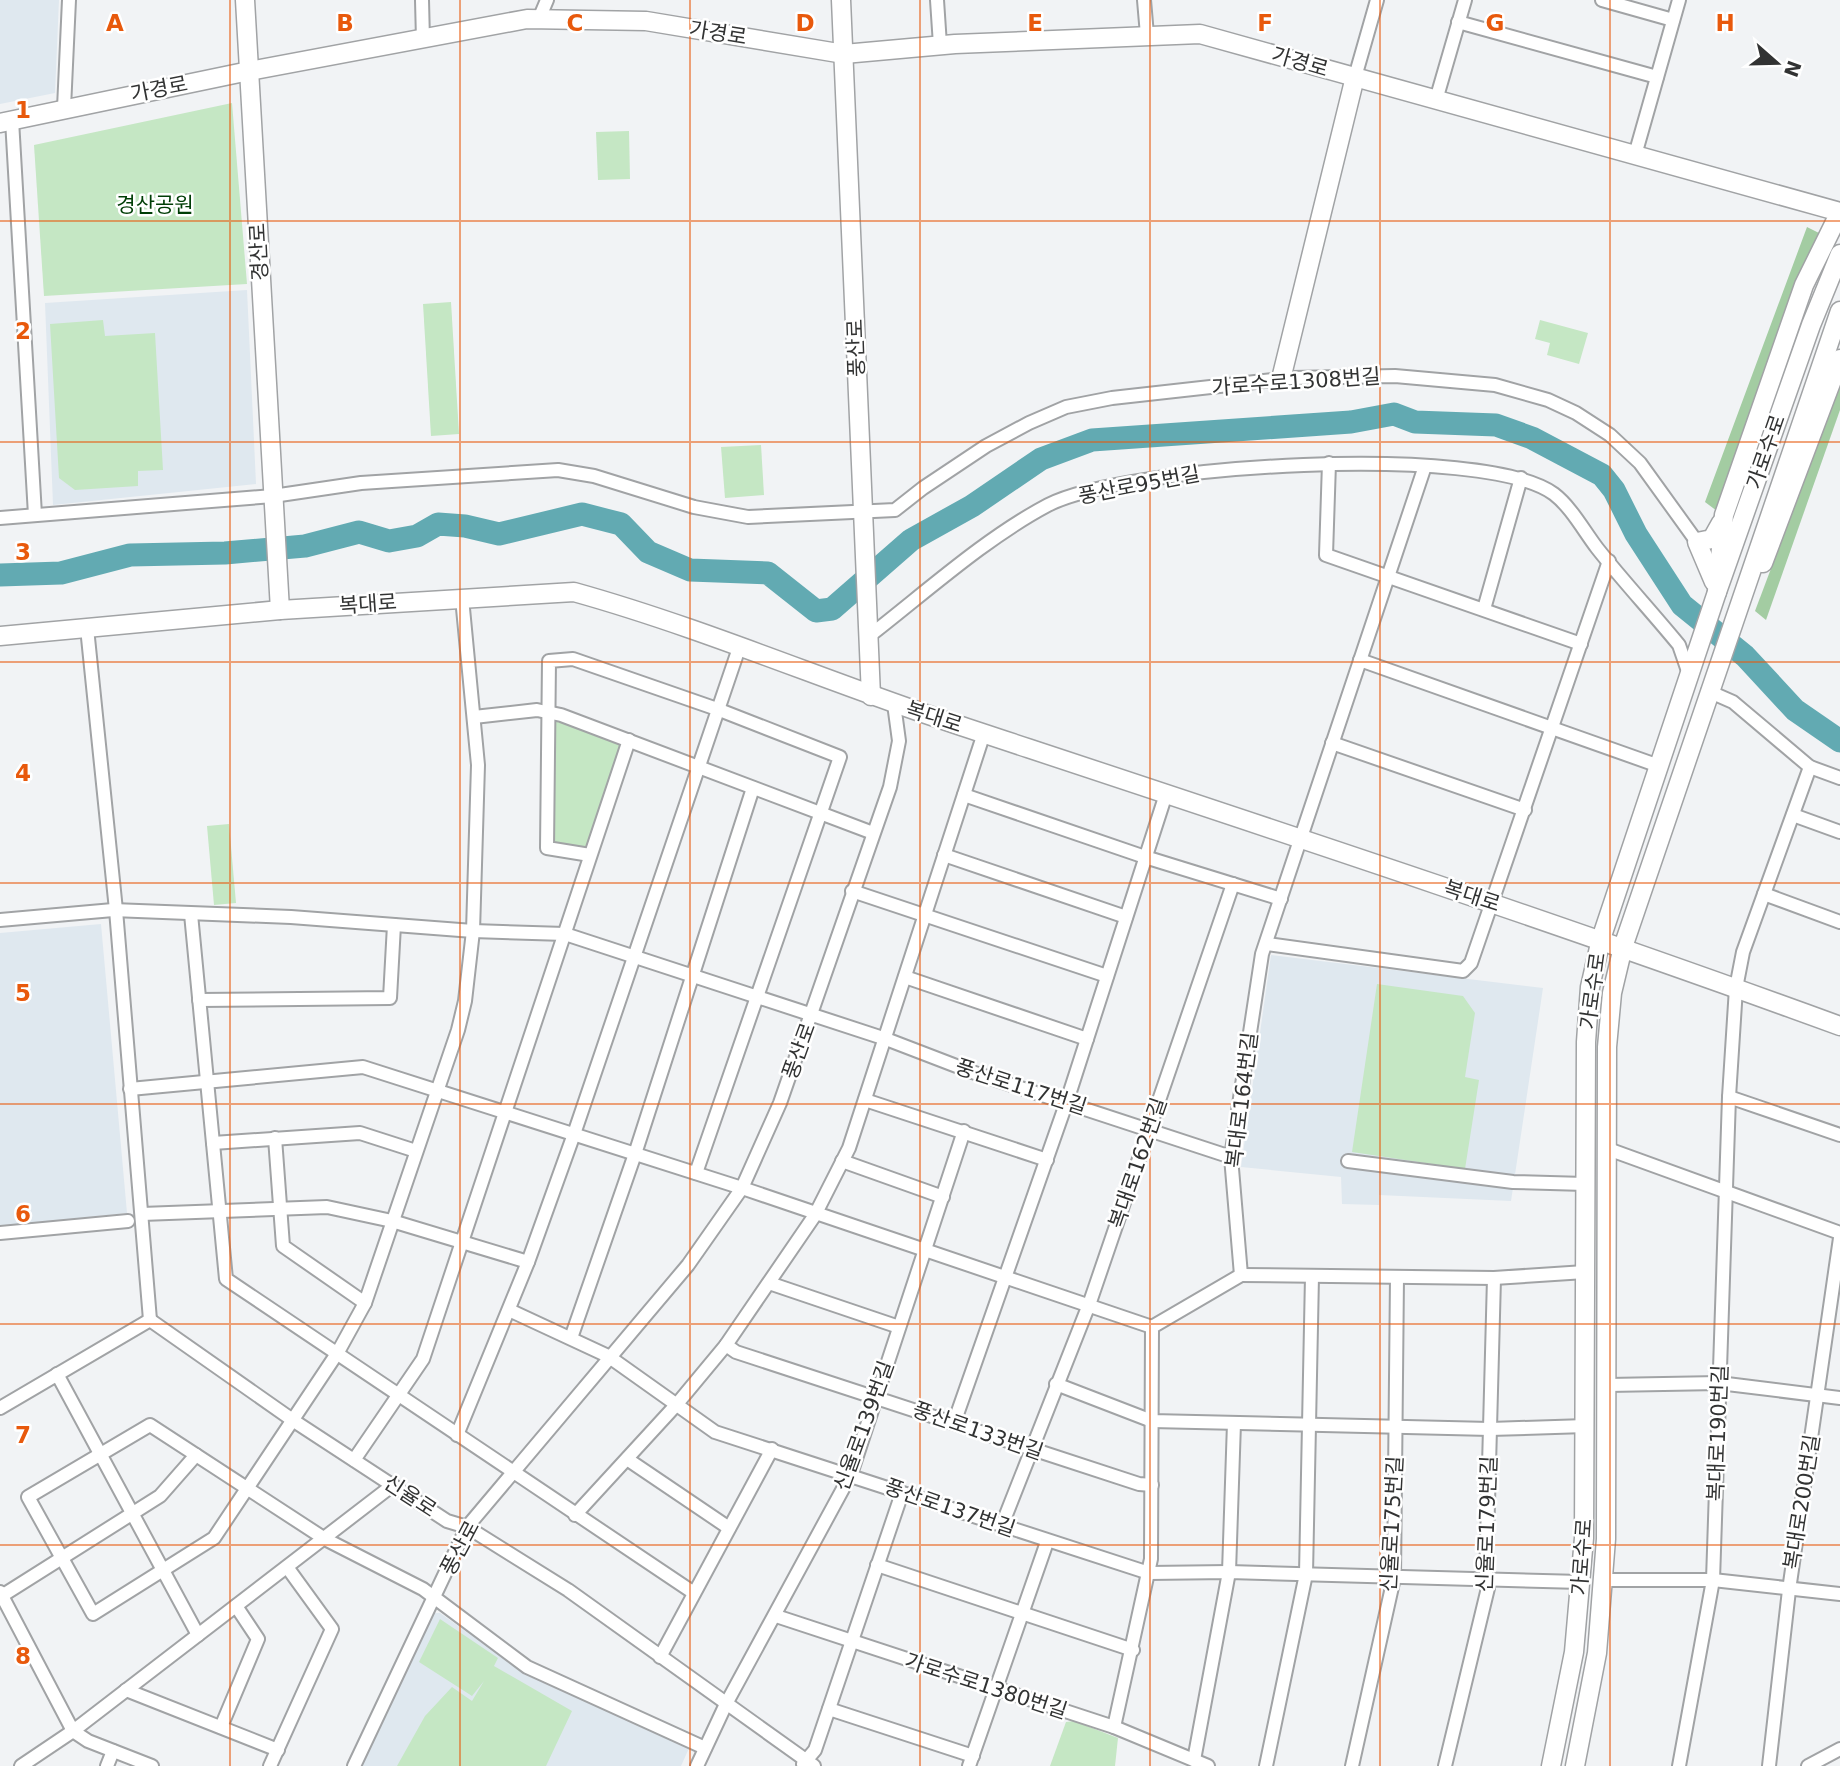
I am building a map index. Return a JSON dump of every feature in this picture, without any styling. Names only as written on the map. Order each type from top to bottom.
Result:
[{"type":"street","points":[[64,108],[69,0]]},
{"type":"street","name":"경산로","points":[[245,0],[279,610]]},
{"type":"street","points":[[422,0],[423,40]]},
{"type":"street","points":[[539,19],[547,0]]},
{"type":"street","name":"풍산로","points":[[841,0],[871,696]]},
{"type":"street","points":[[937,0],[940,45]]},
{"type":"street","points":[[1144,0],[1147,35]]},
{"type":"street","points":[[1281,379],[1355,77],[1377,0]]},
{"type":"street","points":[[1436,100],[1465,0]]},
{"type":"street","points":[[1602,0],[1674,20]]},
{"type":"street","points":[[1635,155],[1679,0]]},
{"type":"street","name":"가경로","points":[[6,122],[249,71],[539,19],[646,21],[845,54],[940,45],[1200,34],[1840,212]]},
{"type":"street","points":[[1458,22],[1657,77]]},
{"type":"street","points":[[6,122],[36,515]]},
{"type":"street","points":[[1717,592],[1709,564],[1698,542],[1707,541],[1716,535],[1804,285],[1840,212]]},
{"type":"street","name":"가로수로","points":[[1551,1766],[1574,1653],[1581,1582],[1586,1426],[1588,1009],[1592,972],[1717,592],[1811,325],[1840,254]]},
{"type":"street","name":"가로수로","points":[[1575,1766],[1597,1653],[1604,1580],[1608,1385],[1608,1036],[1612,993],[1623,947],[1708,691],[1840,311]]},
{"type":"street","points":[[1737,609],[1766,559],[1840,359]]},
{"type":"street","name":"가로수로1308번길","points":[[0,518],[273,500],[361,483],[558,470],[594,476],[721,514],[748,517],[895,510],[986,446],[1066,407],[1112,398],[1281,379],[1395,376],[1495,385],[1548,400],[1610,435],[1628,452],[1698,542]]},
{"type":"street","points":[[1329,463],[1326,555],[1581,644]]},
{"type":"street","name":"풍산로95번길","points":[[868,631],[1049,504],[1122,485],[1223,470],[1329,463],[1425,466],[1462,468],[1521,478],[1554,494],[1679,645],[1689,674]]},
{"type":"street","name":"복대로164번길","points":[[1241,1275],[1231,1157],[1262,954],[1425,466]]},
{"type":"street","points":[[1484,609],[1521,478]]},
{"type":"street","points":[[1717,592],[1724,515]]},
{"type":"street","points":[[1267,944],[1463,971],[1471,964],[1609,561]]},
{"type":"street","name":"복대로","points":[[0,636],[279,610],[574,592],[618,604],[894,704],[1623,947],[1840,1026]]},
{"type":"street","points":[[462,598],[478,765],[472,931],[463,1011],[365,1303],[338,1352],[294,1421],[249,1489],[214,1538],[93,1614],[28,1497],[150,1425],[249,1489],[325,1539],[435,1597],[527,1667],[705,1748]]},
{"type":"street","points":[[0,1408],[150,1320],[116,911],[86,628]]},
{"type":"street","points":[[457,1435],[528,1262],[574,1134],[739,648]]},
{"type":"street","points":[[590,855],[547,848],[549,661],[573,659],[717,709],[839,757],[696,1173]]},
{"type":"street","points":[[1360,660],[1659,766]]},
{"type":"street","points":[[1708,691],[1733,702],[1810,767],[1840,778]]},
{"type":"street","name":"풍산로","points":[[354,1766],[467,1527],[510,1472],[688,1265],[742,1188],[780,1103],[890,787],[899,741],[894,704]]},
{"type":"street","points":[[474,717],[548,711],[873,832]]},
{"type":"street","points":[[575,1515],[677,1404],[726,1345],[815,1215],[842,1161],[865,1100],[984,733]]},
{"type":"street","points":[[354,1460],[423,1359],[629,740]]},
{"type":"street","points":[[1332,743],[1525,810]]},
{"type":"street","name":"복대로190번길","points":[[1679,1766],[1713,1580],[1728,1097],[1736,988],[1743,952],[1810,767]]},
{"type":"street","points":[[571,1338],[635,1154],[753,788]]},
{"type":"street","points":[[954,1423],[1067,1101],[1166,794]]},
{"type":"street","points":[[964,795],[1145,858],[1281,899]]},
{"type":"street","points":[[1793,815],[1840,832]]},
{"type":"street","points":[[944,855],[1126,917]]},
{"type":"street","name":"복대로162번길","points":[[1002,1525],[1088,1305],[1233,884]]},
{"type":"street","points":[[852,891],[1107,976]]},
{"type":"street","points":[[1764,894],[1840,922]]},
{"type":"street","name":"풍산로117번길","points":[[0,920],[116,911],[291,917],[472,931],[565,934],[886,1039],[972,1072],[1231,1157]]},
{"type":"street","points":[[191,914],[226,1279],[694,1593]]},
{"type":"street","points":[[200,1000],[390,998],[394,925]]},
{"type":"street","points":[[905,977],[1087,1039]]},
{"type":"street","points":[[130,1089],[363,1067],[742,1188],[815,1215],[1152,1327],[1241,1275],[1493,1278],[1585,1272]]},
{"type":"street","points":[[1728,1097],[1840,1135]]},
{"type":"street","points":[[865,1100],[1047,1160]]},
{"type":"street","name":"신율로139번길","points":[[697,1766],[726,1704],[851,1474],[964,1131]]},
{"type":"street","points":[[213,1143],[360,1133],[416,1151]]},
{"type":"street","points":[[275,1138],[283,1246],[365,1303]]},
{"type":"street","points":[[1608,1149],[1840,1235]]},
{"type":"street","points":[[842,1161],[943,1197]]},
{"type":"street","points":[[1349,1161],[1513,1182],[1586,1184]]},
{"type":"street","points":[[142,1214],[327,1207],[392,1221],[528,1262]]},
{"type":"street","points":[[0,1233],[128,1221]]},
{"type":"street","name":"복대로200번길","points":[[1769,1766],[1789,1590],[1840,1235]]},
{"type":"street","points":[[1265,1766],[1306,1574],[1312,1276]]},
{"type":"street","name":"신율로175번길","points":[[1352,1766],[1394,1577],[1397,1278]]},
{"type":"street","name":"신율로179번길","points":[[1445,1766],[1489,1588],[1486,1578],[1493,1278]]},
{"type":"street","points":[[769,1283],[899,1327]]},
{"type":"street","points":[[509,1310],[608,1356]]},
{"type":"street","name":"신율로","points":[[150,1320],[294,1421],[447,1521],[467,1527],[568,1590],[807,1764]]},
{"type":"street","points":[[1114,1727],[1149,1573],[1152,1327]]},
{"type":"street","name":"풍산로133번길","points":[[726,1345],[736,1352],[1139,1484],[1152,1485]]},
{"type":"street","name":"풍산로137번길","points":[[608,1356],[707,1428],[851,1474],[1047,1542],[1149,1573],[1228,1572],[1581,1582]]},
{"type":"street","points":[[57,1374],[198,1634]]},
{"type":"street","points":[[1608,1385],[1719,1383],[1819,1393],[1840,1398]]},
{"type":"street","points":[[1056,1384],[1152,1422],[1490,1429],[1586,1426]]},
{"type":"street","points":[[1194,1760],[1228,1572],[1234,1423]]},
{"type":"street","points":[[660,1657],[772,1449]]},
{"type":"street","points":[[152,1766],[73,1731],[1,1595],[160,1496],[196,1455]]},
{"type":"street","points":[[627,1458],[729,1528]]},
{"type":"street","points":[[21,1766],[73,1731],[393,1485]]},
{"type":"street","points":[[807,1764],[815,1750],[902,1493]]},
{"type":"street","points":[[829,1709],[971,1761],[1047,1542]]},
{"type":"street","points":[[877,1565],[1133,1650]]},
{"type":"street","points":[[270,1766],[332,1629],[287,1567]]},
{"type":"street","points":[[1604,1580],[1713,1580],[1840,1594]]},
{"type":"street","points":[[221,1727],[258,1639],[236,1606]]},
{"type":"street","name":"가로수로1380번길","points":[[776,1616],[1114,1727],[1208,1766]]},
{"type":"street","points":[[127,1690],[278,1750]]},
{"type":"street","points":[[1808,1766],[1840,1749]]},
{"type":"street","points":[[107,1766],[113,1751]]},
{"type":"shaded area","points":[[0,0],[59,0],[55,93],[0,104]]},
{"type":"shaded area","points":[[247,290],[256,484],[53,505],[45,303]]},
{"type":"shaded area","points":[[101,924],[127,1213],[0,1227],[0,933]]},
{"type":"shaded area","points":[[1271,955],[1543,988],[1511,1201],[1379,1195],[1379,1205],[1342,1204],[1341,1177],[1241,1167]]},
{"type":"shaded area","points":[[440,1613],[528,1676],[690,1746],[681,1766],[362,1766],[430,1616]]},
{"type":"green space","name":"경산공원","points":[[232,103],[247,284],[44,296],[34,145]]},
{"type":"green space","points":[[629,131],[630,179],[598,180],[596,132]]},
{"type":"green space","points":[[1807,227],[1819,233],[1792,292],[1717,511],[1705,502]]},
{"type":"green space","points":[[451,302],[459,434],[431,436],[423,304]]},
{"type":"green space","points":[[103,320],[105,336],[155,333],[163,470],[138,471],[138,486],[75,490],[59,478],[50,324]]},
{"type":"green space","points":[[1540,320],[1588,333],[1579,364],[1547,355],[1550,343],[1535,339]]},
{"type":"green space","points":[[1840,386],[1840,410],[1766,620],[1755,611]]},
{"type":"green space","points":[[761,445],[764,495],[725,498],[721,447]]},
{"type":"green space","points":[[554,717],[622,743],[586,849],[554,844]]},
{"type":"green space","points":[[229,824],[236,903],[214,905],[207,826]]},
{"type":"green space","points":[[1377,984],[1463,996],[1475,1013],[1465,1077],[1479,1080],[1465,1169],[1352,1152]]},
{"type":"green space","points":[[440,1619],[498,1658],[494,1666],[572,1711],[546,1766],[397,1766],[425,1716],[452,1687],[472,1701],[484,1681],[472,1696],[419,1662]]},
{"type":"green space","points":[[1074,1721],[1118,1738],[1115,1766],[1050,1766],[1066,1722]]},
{"type":"waterway","points":[[0,575],[61,573],[130,555],[225,553],[305,546],[359,532],[389,541],[417,536],[438,524],[465,526],[499,534],[582,514],[621,524],[648,552],[690,570],[768,573],[816,611],[832,609],[911,540],[972,506],[1041,459],[1092,440],[1351,422],[1394,414],[1415,422],[1496,425],[1532,438],[1602,475],[1614,490],[1636,534],[1682,605],[1745,656],[1795,710],[1840,741]]}]
